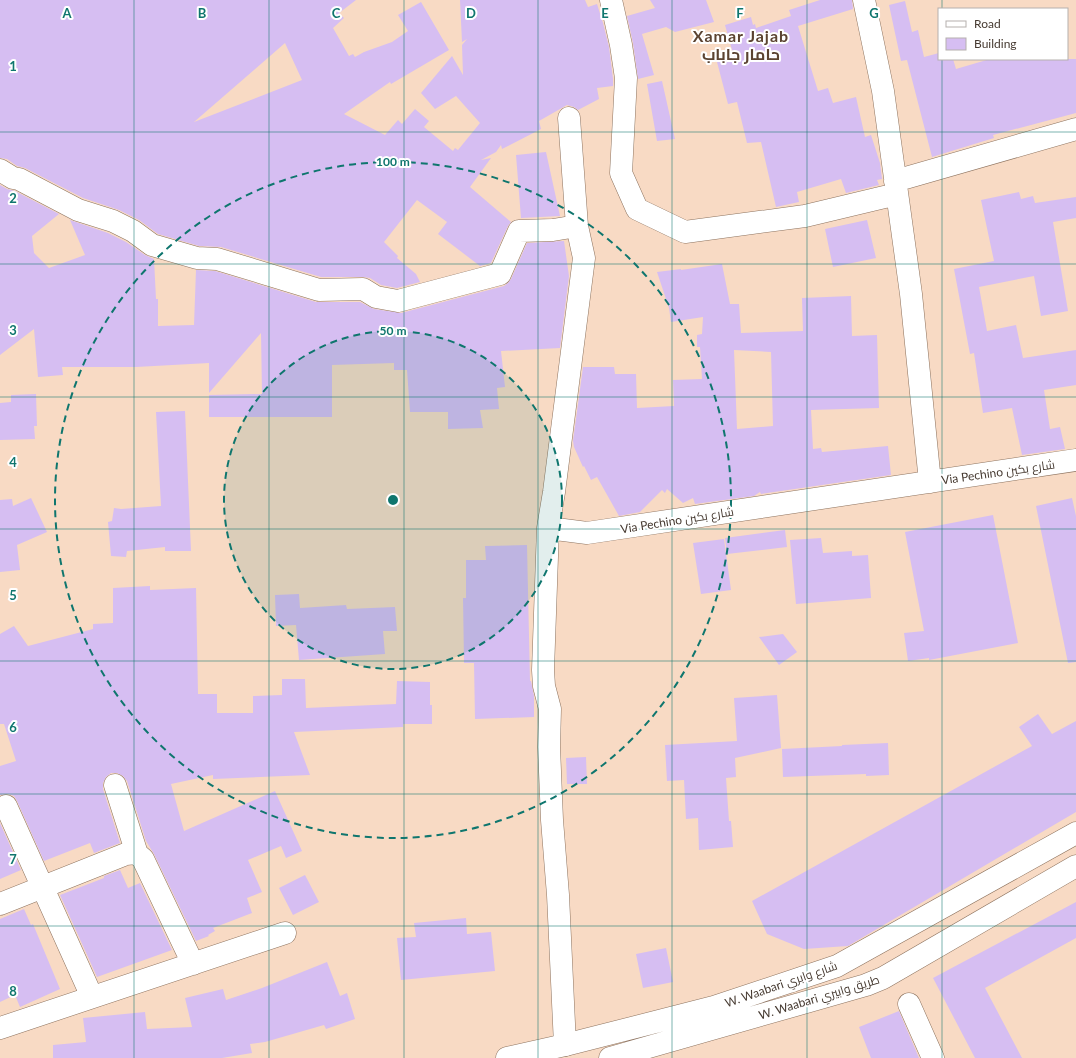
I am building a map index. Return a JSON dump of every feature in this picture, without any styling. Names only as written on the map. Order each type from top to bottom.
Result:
[{"type":"street","points":[[611,0],[621,45],[626,78],[621,173],[637,209],[685,232],[805,216],[1076,129]]},
{"type":"street","points":[[864,0],[883,91],[911,294],[930,482]]},
{"type":"street","points":[[565,1045],[558,895],[552,820],[550,709],[544,686],[543,670],[548,528],[584,258],[577,226],[569,118]]},
{"type":"street","points":[[0,170],[78,210],[113,221],[133,231],[152,245],[198,258],[217,259],[319,290],[363,289],[376,297],[398,301],[500,274],[519,231],[552,230],[577,226]]},
{"type":"street","name":"Via Pechino شارع بكين","points":[[548,528],[587,533],[1076,460]]},
{"type":"street","points":[[115,785],[137,854],[143,859],[193,964]]},
{"type":"street","points":[[6,806],[44,887],[92,997]]},
{"type":"street","name":"W. Waabari شارع وابري","points":[[507,1058],[565,1045],[714,1006],[836,966],[1076,833]]},
{"type":"street","points":[[0,904],[126,854],[137,854]]},
{"type":"street","name":"W. Waabari طريق وابيري","points":[[610,1058],[866,985],[884,978],[1076,866]]},
{"type":"street","points":[[0,1028],[285,933]]},
{"type":"street","points":[[909,1004],[932,1058]]},
{"type":"building","points":[[0,0],[356,0],[339,13],[344,18],[333,28],[349,56],[353,54],[355,57],[364,52],[392,42],[408,31],[398,15],[421,2],[449,50],[391,84],[390,82],[344,114],[385,135],[398,120],[402,124],[415,109],[429,121],[424,127],[453,151],[455,148],[458,150],[480,123],[456,96],[435,109],[421,93],[452,56],[463,75],[462,45],[467,39],[462,42],[460,0],[585,0],[588,7],[597,4],[609,47],[613,86],[597,88],[599,99],[578,110],[567,105],[539,121],[541,129],[502,149],[501,145],[496,152],[481,160],[491,158],[470,187],[511,222],[491,263],[480,266],[438,234],[447,222],[417,200],[384,242],[398,256],[397,258],[416,274],[420,282],[397,288],[381,285],[370,278],[321,277],[221,247],[199,246],[158,234],[139,220],[119,210],[83,198],[25,168],[17,166],[7,159],[0,158]],"holes":[[[285,43],[302,80],[194,122]]]},
{"type":"building","points":[[650,0],[706,0],[714,22],[675,32],[666,27],[642,34],[654,75],[638,79],[633,43],[627,16],[655,8]]},
{"type":"building","points":[[820,0],[852,0],[853,9],[798,26],[818,91],[828,88],[833,103],[856,97],[865,137],[871,135],[880,163],[882,179],[877,180],[879,185],[846,193],[841,179],[797,192],[799,202],[776,207],[761,142],[747,143],[737,102],[728,104],[717,62],[734,57],[725,25],[751,17],[753,25],[755,24],[756,28],[791,16],[789,10]]},
{"type":"building","points":[[905,1],[912,32],[918,30],[924,57],[938,53],[938,60],[953,60],[956,69],[987,60],[1076,59],[1076,113],[993,135],[994,138],[932,157],[907,60],[901,61],[889,5]]},
{"type":"building","points":[[662,81],[675,139],[657,141],[647,84]]},
{"type":"building","points":[[546,152],[560,216],[521,218],[516,155]]},
{"type":"building","points":[[0,185],[15,191],[59,214],[32,236],[34,253],[49,268],[85,255],[70,220],[108,233],[154,259],[156,299],[158,299],[158,326],[194,325],[196,270],[215,271],[316,302],[360,302],[374,309],[401,313],[504,286],[511,279],[527,243],[564,241],[569,276],[560,348],[501,351],[505,387],[497,388],[499,409],[480,410],[483,428],[448,429],[448,412],[410,412],[407,370],[394,370],[394,363],[332,365],[332,417],[209,417],[209,395],[262,394],[261,333],[209,393],[209,363],[136,367],[62,367],[63,375],[38,377],[34,329],[0,355]]},
{"type":"building","points":[[1019,192],[1021,199],[1033,196],[1035,203],[1076,197],[1076,218],[1053,222],[1068,311],[1041,316],[1034,276],[979,287],[987,331],[1016,325],[1023,358],[1076,350],[1076,385],[1044,390],[1050,429],[1060,427],[1065,449],[1022,455],[1012,408],[983,413],[974,353],[970,354],[954,269],[994,261],[981,200]]},
{"type":"building","points":[[867,220],[876,258],[833,267],[825,229]]},
{"type":"building","points":[[722,264],[730,304],[739,304],[741,333],[803,331],[802,298],[851,296],[852,336],[877,335],[879,408],[811,410],[813,449],[821,448],[822,452],[888,446],[891,475],[761,494],[760,492],[754,496],[695,504],[693,498],[683,503],[667,489],[665,493],[662,490],[640,512],[619,516],[597,477],[591,480],[574,447],[573,441],[583,367],[614,367],[615,374],[636,374],[637,408],[674,406],[673,380],[702,379],[700,347],[697,347],[697,335],[702,334],[703,317],[671,322],[669,308],[657,272]],"holes":[[[734,350],[771,352],[773,426],[737,429]]]},
{"type":"building","points":[[36,394],[37,426],[34,426],[35,439],[0,440],[0,403],[11,402],[11,395]]},
{"type":"building","points":[[185,411],[191,551],[165,551],[165,547],[127,551],[126,557],[111,556],[108,522],[112,521],[114,508],[121,509],[161,506],[156,412]]},
{"type":"building","points":[[31,498],[47,532],[17,545],[20,570],[0,572],[0,500],[12,499],[13,506]]},
{"type":"building","points":[[1072,498],[1076,516],[1076,662],[1068,663],[1036,506]]},
{"type":"building","points":[[993,515],[1018,643],[929,660],[929,658],[908,661],[904,633],[924,631],[905,532]]},
{"type":"building","points":[[785,530],[787,547],[727,554],[725,538]]},
{"type":"building","points":[[821,538],[823,553],[852,551],[852,556],[868,555],[871,598],[796,604],[790,540]]},
{"type":"building","points":[[724,539],[731,590],[701,594],[693,543]]},
{"type":"building","points":[[527,545],[530,681],[534,696],[534,717],[475,719],[474,663],[464,663],[463,598],[466,598],[466,560],[486,560],[485,546]]},
{"type":"building","points":[[150,586],[150,590],[196,588],[198,694],[217,694],[217,713],[253,713],[253,696],[282,695],[282,679],[305,679],[306,708],[396,704],[397,681],[430,682],[432,724],[403,724],[403,727],[294,732],[310,775],[213,779],[213,775],[171,784],[184,831],[275,791],[302,851],[286,858],[281,846],[248,860],[262,892],[247,898],[252,913],[213,928],[215,931],[208,935],[209,936],[196,941],[154,854],[146,841],[127,781],[123,776],[117,773],[111,773],[106,777],[103,783],[103,789],[120,843],[94,853],[90,843],[44,861],[14,796],[8,794],[0,795],[0,766],[16,761],[4,724],[0,724],[0,634],[14,626],[28,646],[93,629],[93,624],[113,623],[113,588]]},
{"type":"building","points":[[299,594],[300,608],[346,605],[347,609],[395,607],[397,631],[383,631],[385,654],[299,660],[296,625],[276,626],[275,595]]},
{"type":"building","points":[[783,634],[797,652],[779,665],[759,637]]},
{"type":"building","points":[[777,695],[781,748],[735,758],[736,777],[726,778],[729,821],[731,821],[733,847],[699,850],[698,818],[686,819],[684,780],[667,781],[665,745],[737,741],[734,698]]},
{"type":"building","points":[[1038,714],[1052,734],[1076,721],[1076,812],[848,946],[804,949],[767,934],[752,901],[1032,746],[1019,727]]},
{"type":"building","points":[[888,743],[889,775],[866,776],[866,774],[783,777],[782,749]]},
{"type":"building","points":[[586,757],[587,784],[567,784],[566,758]]},
{"type":"building","points":[[0,823],[21,870],[0,879]]},
{"type":"building","points":[[120,870],[128,888],[140,883],[172,950],[97,977],[60,895],[104,878],[104,876]]},
{"type":"building","points":[[305,875],[319,902],[293,915],[279,888]]},
{"type":"building","points":[[1076,902],[1076,938],[985,988],[1022,1058],[975,1058],[933,978]]},
{"type":"building","points":[[24,909],[31,925],[33,924],[60,989],[20,1007],[15,995],[0,1002],[0,919]]},
{"type":"building","points":[[466,918],[467,934],[491,932],[495,971],[401,980],[397,938],[416,937],[414,923]]},
{"type":"building","points":[[666,948],[673,982],[643,988],[636,954]]},
{"type":"building","points":[[327,962],[340,996],[347,993],[355,1019],[326,1029],[324,1025],[265,1042],[250,1044],[252,1053],[222,1058],[53,1058],[53,1045],[86,1042],[83,1018],[145,1012],[147,1029],[192,1027],[185,998],[223,989],[226,1000],[262,988]]},
{"type":"building","points":[[899,1011],[919,1058],[871,1058],[859,1027]]},
{"type":"district","name":"Xamar Jajab حامار جاباب","points":[[741,44]]}]
